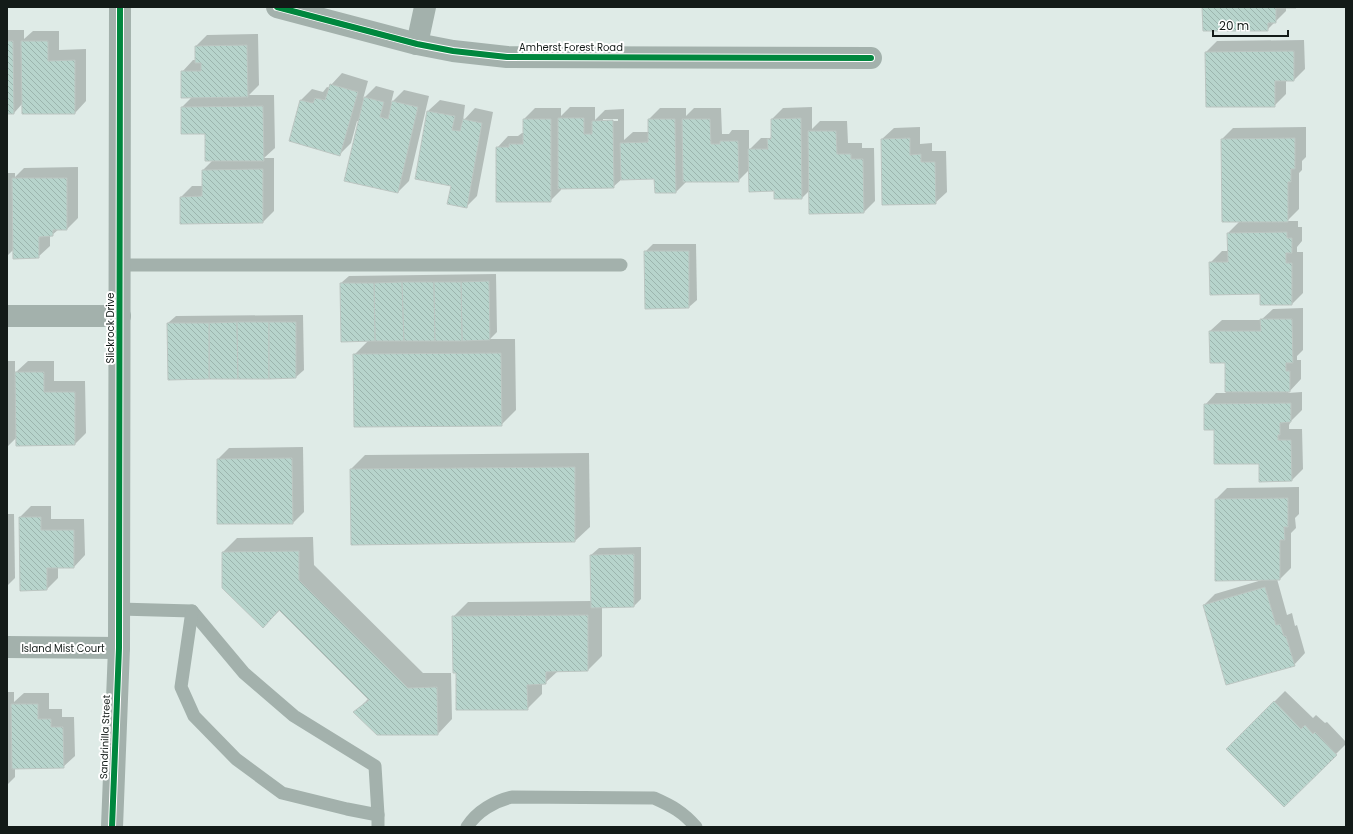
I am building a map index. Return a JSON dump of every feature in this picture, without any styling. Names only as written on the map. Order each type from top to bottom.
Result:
[{"type":"street","name":"Slickrock Drive","points":[[119,648],[120,7]]},
{"type":"street","name":"Amherst Forest Road","points":[[277,7],[417,44],[453,51],[507,57],[871,58]]},
{"type":"street","points":[[417,44],[425,7]]},
{"type":"street","points":[[7,316],[120,316]]},
{"type":"street","name":"Island Mist Court","points":[[7,648],[119,648]]},
{"type":"street","name":"Sandrinilla Street","points":[[112,827],[119,648]]},
{"type":"lane","points":[[120,265],[621,265]]},
{"type":"lane","points":[[119,609],[192,611],[244,673],[294,716],[375,766],[378,821],[347,809],[282,792],[236,759],[194,716],[181,687],[192,611]]},
{"type":"lane","points":[[467,827],[491,804],[512,798],[654,798],[674,808],[696,827]]},
{"type":"building","points":[[1202,7],[1296,8],[1276,8],[1276,23],[1268,23],[1268,31],[1203,31]]},
{"type":"building","points":[[7,41],[13,41],[14,114],[7,114]]},
{"type":"building","points":[[21,41],[48,41],[48,61],[75,60],[75,114],[22,114]]},
{"type":"building","points":[[247,45],[248,97],[181,98],[181,71],[201,71],[201,63],[195,63],[195,46]]},
{"type":"building","points":[[1294,51],[1294,81],[1275,81],[1275,107],[1206,107],[1205,52]]},
{"type":"building","points":[[330,84],[358,92],[340,156],[289,141],[300,100],[313,103],[315,98],[325,100]]},
{"type":"building","points":[[364,97],[384,102],[380,117],[388,119],[392,101],[418,107],[398,193],[344,181]]},
{"type":"building","points":[[263,106],[264,161],[205,161],[205,134],[181,134],[181,107]]},
{"type":"building","points":[[427,111],[455,116],[452,130],[460,131],[463,119],[482,123],[467,208],[447,204],[451,186],[415,179]]},
{"type":"building","points":[[558,118],[584,118],[584,134],[592,134],[592,121],[613,120],[614,188],[558,189]]},
{"type":"building","points":[[801,118],[802,199],[774,199],[774,191],[749,192],[748,149],[768,149],[767,139],[771,139],[771,119]]},
{"type":"building","points":[[523,119],[551,119],[551,202],[496,202],[496,147],[509,147],[509,144],[523,144]]},
{"type":"building","points":[[648,119],[675,119],[676,193],[655,193],[654,179],[621,180],[620,143],[648,142]]},
{"type":"building","points":[[682,119],[710,119],[711,144],[720,144],[720,141],[738,141],[739,182],[683,182]]},
{"type":"building","points":[[808,131],[836,131],[837,154],[851,154],[851,159],[863,159],[864,213],[809,214]]},
{"type":"building","points":[[910,138],[910,155],[921,154],[921,162],[935,162],[936,204],[882,205],[881,139]]},
{"type":"building","points":[[1295,138],[1295,169],[1291,169],[1291,182],[1288,182],[1288,222],[1222,222],[1221,139]]},
{"type":"building","points":[[263,169],[263,223],[180,224],[180,197],[202,196],[202,170]]},
{"type":"building","points":[[12,178],[67,178],[67,230],[53,230],[53,236],[39,237],[39,258],[13,259]]},
{"type":"building","points":[[1287,232],[1287,238],[1292,238],[1292,253],[1286,253],[1286,263],[1292,263],[1292,305],[1260,305],[1260,294],[1210,295],[1209,262],[1228,262],[1227,233]]},
{"type":"building","points":[[644,251],[689,251],[689,308],[645,309]]},
{"type":"building","points":[[489,281],[490,340],[462,341],[461,282]]},
{"type":"building","points":[[402,282],[404,341],[375,341],[374,283]]},
{"type":"building","points":[[402,282],[434,282],[435,341],[404,341]]},
{"type":"building","points":[[434,282],[461,282],[462,341],[435,341]]},
{"type":"building","points":[[340,283],[374,283],[375,341],[341,342]]},
{"type":"building","points":[[1260,319],[1292,319],[1293,363],[1286,363],[1286,371],[1290,371],[1290,392],[1225,392],[1225,363],[1210,363],[1209,331],[1261,331]]},
{"type":"building","points":[[237,322],[238,379],[209,379],[209,323]]},
{"type":"building","points":[[237,322],[269,322],[269,379],[238,379]]},
{"type":"building","points":[[269,322],[296,322],[296,378],[269,379]]},
{"type":"building","points":[[167,323],[209,323],[209,379],[168,380]]},
{"type":"building","points":[[501,353],[502,426],[354,427],[353,354]]},
{"type":"building","points":[[15,372],[44,372],[44,392],[75,392],[75,445],[16,446]]},
{"type":"building","points":[[1291,403],[1291,422],[1280,423],[1280,435],[1278,435],[1278,440],[1291,440],[1292,481],[1259,482],[1259,464],[1214,464],[1214,430],[1204,430],[1204,404]]},
{"type":"building","points":[[292,458],[293,524],[217,524],[217,459]]},
{"type":"building","points":[[575,467],[575,542],[351,545],[350,469]]},
{"type":"building","points":[[1288,498],[1288,527],[1284,527],[1285,540],[1280,540],[1280,580],[1215,581],[1215,499]]},
{"type":"building","points":[[19,517],[41,517],[41,530],[74,530],[74,568],[47,568],[47,590],[20,591]]},
{"type":"building","points":[[299,551],[299,580],[408,688],[437,687],[438,735],[377,735],[353,712],[369,700],[279,610],[263,628],[222,588],[222,552]]},
{"type":"building","points":[[634,554],[634,607],[591,608],[590,555]]},
{"type":"building","points":[[1265,587],[1276,625],[1280,624],[1284,636],[1286,636],[1295,666],[1226,685],[1203,605]]},
{"type":"building","points":[[588,615],[588,671],[546,672],[546,684],[527,685],[528,710],[456,710],[456,673],[453,673],[452,616]]},
{"type":"building","points":[[1274,701],[1301,729],[1305,725],[1313,734],[1315,732],[1337,755],[1284,807],[1226,749]]},
{"type":"building","points":[[11,704],[38,704],[38,719],[51,719],[51,727],[63,727],[64,768],[12,769]]},
{"type":"cycle path","points":[[112,827],[119,648],[120,7]]},
{"type":"cycle path","points":[[277,7],[417,44],[453,51],[507,57],[871,58]]}]
